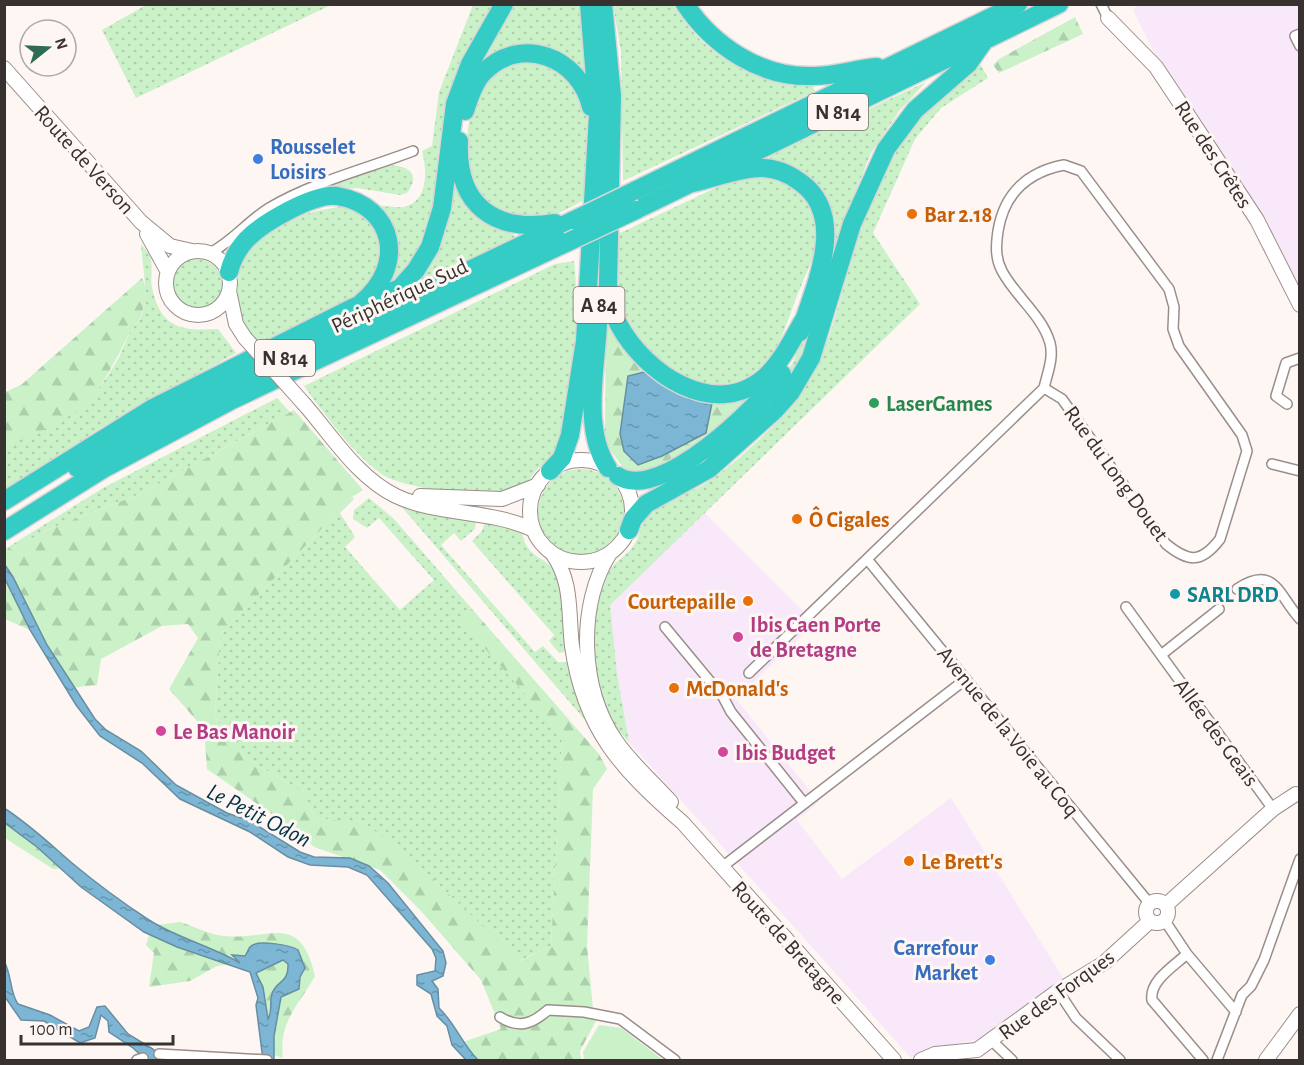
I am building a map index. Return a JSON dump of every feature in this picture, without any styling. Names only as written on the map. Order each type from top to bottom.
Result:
[{"type":"highway","points":[[4,501],[153,408],[354,308],[400,288],[416,270],[430,247],[442,208],[451,123],[458,94],[470,64],[504,4]]},
{"type":"highway","name":"A 84","points":[[550,471],[566,449],[585,341],[598,115],[589,4]]},
{"type":"highway","name":"A 84","points":[[603,4],[612,96],[612,139],[598,309],[594,403],[596,437],[613,472]]},
{"type":"highway","points":[[685,4],[706,32],[722,45],[748,60],[775,71],[811,76],[891,66]]},
{"type":"highway","name":"N 814","points":[[891,66],[1018,4]]},
{"type":"highway","name":"N 814","points":[[693,183],[1059,4]]},
{"type":"highway","points":[[629,530],[633,519],[646,504],[709,468],[775,410],[791,392],[811,358],[852,224],[886,149],[915,110],[968,64],[984,41]]},
{"type":"highway","points":[[574,220],[533,227],[509,224],[484,212],[468,193],[460,170],[459,142],[466,105],[475,84],[484,72],[507,57],[520,54],[549,57],[568,66],[586,88],[591,105],[595,177]]},
{"type":"highway","name":"Périphérique Sud","points":[[4,512],[136,434],[215,392],[891,66]]},
{"type":"highway","points":[[612,139],[608,264],[610,294],[618,324],[635,350],[654,369],[677,384],[712,394],[750,387],[764,378],[777,363],[803,321]]},
{"type":"highway","points":[[613,472],[632,482],[645,481],[669,472],[703,450],[743,415],[777,380],[790,360],[824,254],[826,238],[822,212],[812,192],[790,175],[778,170],[760,168],[693,183]]},
{"type":"highway","name":"Périphérique Sud","points":[[4,531],[103,469],[232,400],[693,183]]},
{"type":"highway","points":[[229,272],[239,249],[259,230],[309,202],[335,196],[349,200],[372,214],[380,223],[390,250],[385,274],[372,293],[354,308]]},
{"type":"main road","name":"Rue des Crêtes","points":[[1108,18],[1156,67],[1180,103],[1257,220],[1299,305]]},
{"type":"main road","name":"Route de Verson","points":[[4,68],[141,222],[170,246],[192,251]]},
{"type":"main road","name":"Route de Verson","points":[[141,222],[168,272]]},
{"type":"main road","points":[[229,291],[225,301],[207,314],[195,315],[184,312],[174,305],[168,295],[166,283],[168,272],[182,255],[192,251],[210,253],[218,258],[229,272],[232,312],[244,336],[376,484],[396,496],[428,506],[513,520],[534,530]]},
{"type":"main road","points":[[207,314],[244,336]]},
{"type":"main road","points":[[579,460],[613,472],[630,496],[632,518],[629,530],[618,547],[588,562],[575,562],[552,553],[534,530],[531,507],[538,485],[550,471],[568,462],[579,460]]},
{"type":"main road","points":[[359,466],[394,487],[427,497],[502,499],[538,485]]},
{"type":"main road","name":"Route de Bretagne","points":[[552,553],[567,580],[574,655],[585,702],[597,730],[647,791],[684,823],[894,1060]]},
{"type":"main road","name":"Route de Bretagne","points":[[610,553],[595,584],[587,626],[590,668],[595,695],[616,742],[674,805],[684,823]]},
{"type":"main road","points":[[1166,905],[1274,809],[1298,793]]},
{"type":"main road","points":[[1158,901],[1166,905],[1168,914],[1165,921],[1158,923],[1150,921],[1146,912],[1150,904],[1158,901]]},
{"type":"main road","name":"Rue des Forques","points":[[921,1060],[935,1054],[977,1050],[1058,991],[1104,963],[1150,921]]},
{"type":"main road","points":[[1266,1060],[1299,1014]]},
{"type":"main road","name":"Rue des Forques","points":[[937,1060],[954,1052]]},
{"type":"street","points":[[1101,4],[1108,18]]},
{"type":"street","points":[[1299,33],[1295,36],[1299,46]]},
{"type":"street","points":[[210,253],[233,238],[255,217],[286,200],[413,151]]},
{"type":"street","name":"Rue du Long Douet","points":[[1064,165],[1081,171],[1168,289],[1174,307],[1173,329],[1179,346],[1242,435],[1247,450],[1220,539],[1211,551],[1196,558],[1181,556],[1166,543],[1062,399],[1044,388],[1051,358],[1050,344],[1044,329],[1002,272],[997,258],[996,241],[1002,210],[1016,189],[1047,168],[1064,165]]},
{"type":"street","points":[[1287,404],[1276,396],[1286,363],[1299,358]]},
{"type":"street","points":[[749,673],[1044,388]]},
{"type":"street","points":[[1272,464],[1299,471]]},
{"type":"street","name":"Avenue de la Voie au Coq","points":[[867,559],[1150,904]]},
{"type":"street","points":[[1237,589],[1252,580],[1267,580],[1278,588],[1299,619]]},
{"type":"street","name":"Allée des Geais","points":[[1126,607],[1274,809]]},
{"type":"street","name":"Allée des Geais","points":[[1161,655],[1219,609]]},
{"type":"street","points":[[665,627],[723,697],[731,712],[804,803]]},
{"type":"street","points":[[722,867],[966,679]]},
{"type":"street","points":[[1217,1060],[1242,995],[1251,986],[1264,960],[1295,888],[1299,859]]},
{"type":"street","points":[[1165,921],[1187,954],[1236,1012]]},
{"type":"street","points":[[1187,954],[1155,983],[1151,992],[1152,1000],[1203,1060]]},
{"type":"street","points":[[1058,991],[1076,1018],[1120,1060]]},
{"type":"street","points":[[1224,998],[1242,995]]},
{"type":"street","points":[[500,1017],[511,1023],[523,1025],[536,1021],[548,1010],[585,1012],[620,1019],[675,1060]]},
{"type":"street","points":[[991,1040],[1012,1060]]},
{"type":"street","points":[[159,1054],[267,1060]]},
{"type":"shaded area","points":[[1138,4],[1299,5],[1299,286],[1275,237],[1162,68],[1133,10]]},
{"type":"shaded area","points":[[704,512],[815,623],[736,699],[819,802],[797,820],[842,879],[951,798],[1063,978],[977,1040],[939,1047],[911,1058],[629,742],[617,674],[609,605]]},
{"type":"green space","points":[[146,5],[331,5],[136,98],[102,30]]},
{"type":"green space","points":[[473,5],[494,5],[465,56],[453,83],[445,112],[433,199],[422,239],[412,259],[396,279],[393,279],[370,204],[403,207],[418,199],[422,192],[425,167],[422,151],[432,146],[439,92]]},
{"type":"green space","points":[[510,5],[582,5],[590,86],[529,48],[463,93]]},
{"type":"green space","points":[[613,5],[674,5],[701,41],[716,53],[749,69],[812,84],[815,91],[623,181],[621,52]]},
{"type":"green space","points":[[1075,17],[1083,34],[999,73],[993,65],[999,59]]},
{"type":"green space","points":[[537,61],[572,77],[587,111],[586,199],[552,215],[530,219],[515,217],[499,211],[480,197],[472,182],[467,146],[468,127],[473,109],[487,81],[510,66]]},
{"type":"green space","points":[[981,65],[988,78],[941,108],[915,139],[873,233],[920,304],[610,605],[617,674],[629,742],[616,725],[606,706],[595,661],[596,614],[609,572],[634,545],[645,518],[652,509],[665,500],[701,486],[719,474],[759,439],[796,401],[823,353],[865,218],[890,161],[906,136],[926,112],[951,88]]},
{"type":"green space","points":[[926,82],[900,110],[871,153],[852,200],[813,335],[782,395],[718,454],[665,484],[665,479],[783,379],[794,360],[834,231],[828,203],[816,183],[797,169],[769,161],[769,156]]},
{"type":"green space","points":[[450,162],[472,208],[499,228],[515,235],[514,240],[412,285]]},
{"type":"green space","points":[[390,165],[403,167],[411,172],[413,181],[407,193],[400,195],[357,188],[326,191],[327,188]]},
{"type":"green space","points":[[771,175],[803,195],[816,217],[818,226],[817,245],[786,326],[774,351],[755,372],[740,380],[724,384],[708,384],[691,379],[661,362],[638,337],[630,323],[624,310],[617,280],[618,234],[728,182]]},
{"type":"green space","points":[[341,207],[370,220],[377,230],[382,257],[379,272],[355,297],[260,344],[245,325],[238,304],[239,268],[245,251],[265,233],[289,220],[316,211]]},
{"type":"green space","points":[[141,244],[151,260],[151,285],[156,302],[167,320],[184,328],[218,329],[236,353],[97,430],[5,493],[5,445],[57,422],[84,403],[108,375],[130,332],[140,319],[145,301]]},
{"type":"green space","points":[[197,259],[206,261],[217,270],[222,284],[220,293],[211,304],[197,309],[188,307],[177,298],[172,284],[174,275],[183,264]]},
{"type":"green space","points":[[574,261],[575,331],[559,447],[523,488],[511,492],[473,494],[428,489],[391,479],[369,464],[349,443],[304,386],[555,264]]},
{"type":"green space","points":[[142,278],[146,296],[141,316],[93,395],[75,412],[59,422],[5,445],[5,392],[21,385]]},
{"type":"green space","points":[[606,316],[635,360],[662,385],[677,394],[694,400],[718,403],[737,399],[760,389],[702,446],[648,474],[624,469],[609,448],[605,432]]},
{"type":"green space","points":[[277,398],[290,412],[140,494],[49,529],[5,553],[5,549],[103,488]]},
{"type":"green space","points":[[294,410],[363,490],[352,497],[220,635],[215,717],[247,759],[303,792],[315,817],[369,826],[437,883],[520,961],[551,946],[562,736],[460,620],[472,609],[599,754],[607,769],[593,789],[587,946],[594,1020],[596,1021],[580,1051],[581,1060],[471,1060],[460,1043],[501,1029],[481,980],[421,911],[380,870],[314,847],[299,833],[207,769],[204,729],[169,689],[198,638],[188,624],[162,626],[101,659],[97,685],[69,688],[8,585],[30,630],[5,619],[5,553],[49,529],[140,494]]},
{"type":"green space","points":[[573,469],[589,469],[612,481],[621,495],[624,512],[621,529],[612,543],[589,555],[573,555],[557,548],[545,536],[538,520],[538,504],[545,488],[557,476]]},
{"type":"green space","points":[[352,497],[354,499],[340,513],[355,537],[345,547],[400,610],[434,580],[379,518],[367,528],[353,519],[354,510],[369,498],[394,519],[472,609],[461,620],[562,736],[551,946],[519,961],[437,883],[369,827],[315,817],[303,792],[247,759],[215,717],[220,635]]},
{"type":"green space","points":[[401,501],[476,519],[475,529],[461,541],[454,533],[441,545],[535,652],[543,646],[558,662],[566,662],[585,720],[400,505]]},
{"type":"green space","points":[[486,520],[522,531],[527,547],[557,573],[565,610],[567,649],[564,652],[559,653],[549,641],[554,635],[472,541],[482,531]]},
{"type":"green space","points":[[4,809],[75,867],[53,869],[5,838]]},
{"type":"green space","points":[[180,922],[219,935],[281,933],[301,943],[309,956],[315,976],[287,1024],[282,1045],[283,1058],[274,1055],[274,1036],[280,1001],[281,997],[299,989],[300,977],[304,971],[264,944],[252,946],[247,954],[235,957],[241,963],[158,925]]},
{"type":"green space","points":[[149,935],[189,952],[231,964],[217,966],[190,981],[149,987],[154,953],[146,945]]},
{"type":"green space","points":[[283,960],[288,964],[288,971],[274,992],[268,1020],[265,995],[256,973]]},
{"type":"green space","points":[[599,1025],[621,1028],[663,1060],[584,1060],[583,1052]]},
{"type":"water","points":[[644,372],[689,399],[712,403],[706,433],[662,456],[638,465],[624,451],[620,434],[628,376]]},
{"type":"water","points":[[5,565],[47,645],[95,719],[106,730],[141,751],[176,785],[227,813],[250,821],[300,852],[314,857],[350,858],[369,866],[388,883],[443,951],[446,963],[443,976],[432,981],[438,989],[439,1008],[478,1060],[466,1060],[452,1045],[447,1026],[437,1016],[431,994],[417,985],[417,975],[435,971],[436,958],[432,949],[367,875],[348,867],[310,865],[288,857],[250,832],[180,799],[142,763],[100,736],[76,705],[30,630],[5,579]]},
{"type":"water","points":[[4,808],[31,827],[72,863],[129,907],[171,932],[240,963],[232,955],[245,956],[250,947],[259,943],[288,946],[298,950],[305,968],[300,977],[299,989],[281,997],[274,1036],[274,1060],[263,1060],[256,1005],[258,998],[250,972],[177,947],[144,932],[81,887],[37,847],[5,823]],"holes":[[[283,960],[288,964],[284,979],[276,986],[272,994],[268,1019],[263,987],[256,973]]]},
{"type":"water","points":[[4,961],[18,1004],[50,1015],[79,1031],[89,1027],[97,1007],[105,1006],[128,1034],[153,1049],[164,1060],[146,1060],[109,1032],[108,1021],[101,1015],[95,1038],[80,1043],[44,1021],[21,1020],[5,997]]},
{"type":"place","name":"Rousselet Loisirs","points":[[258,159]]},
{"type":"place","name":"Bar 2.18","points":[[912,214]]},
{"type":"place","name":"LaserGames","points":[[874,403]]},
{"type":"place","name":"Ô Cigales","points":[[797,519]]},
{"type":"place","name":"SARL DRD","points":[[1175,594]]},
{"type":"place","name":"Courtepaille","points":[[748,601]]},
{"type":"place","name":"Ibis Caen Porte de Bretagne","points":[[738,637]]},
{"type":"place","name":"McDonald's","points":[[674,688]]},
{"type":"place","name":"Le Bas Manoir","points":[[161,731]]},
{"type":"place","name":"Ibis Budget","points":[[723,752]]},
{"type":"place","name":"Le Brett's","points":[[909,861]]},
{"type":"place","name":"Carrefour Market","points":[[990,960]]},
{"type":"water label","name":"Le Petit Odon","points":[[259,815]]}]
